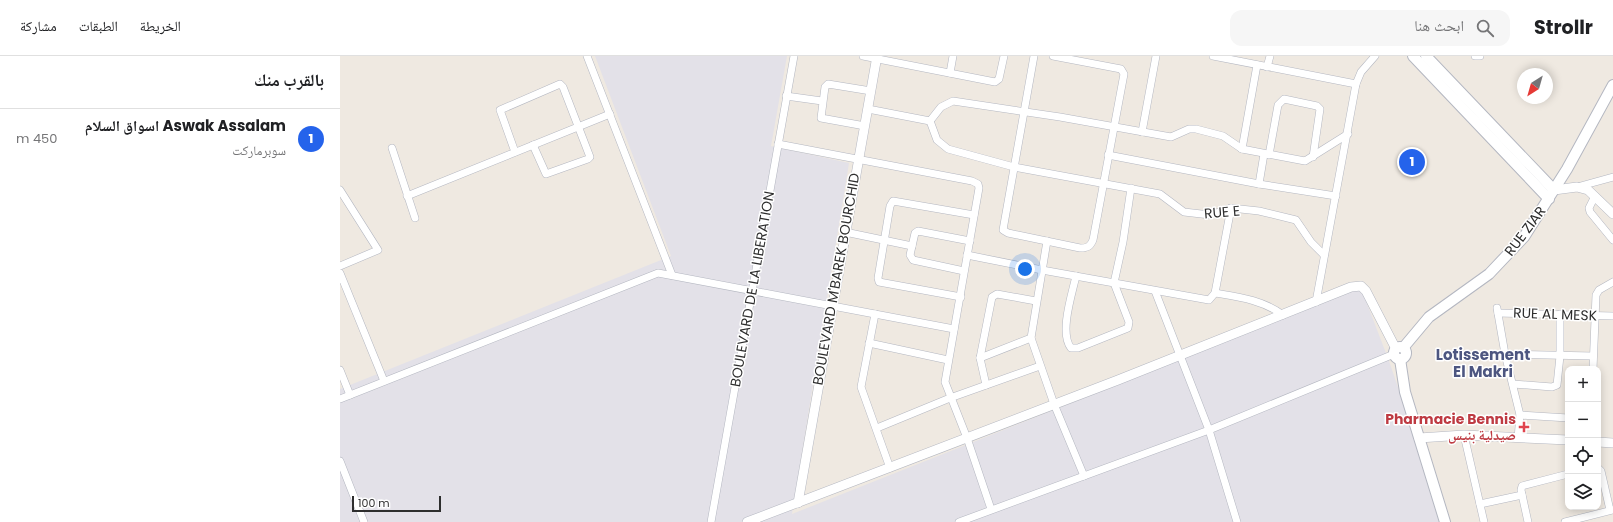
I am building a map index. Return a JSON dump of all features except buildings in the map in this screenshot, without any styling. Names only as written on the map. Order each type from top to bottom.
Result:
[{"type":"main road","points":[[1413,56],[1455,93]]},
{"type":"main road","points":[[1426,56],[1455,93],[1552,194]]},
{"type":"main road","name":"RUE ZIAR","points":[[1398,353],[1429,317],[1489,274],[1504,260],[1524,237],[1552,194],[1613,86]]},
{"type":"main road","points":[[1398,353],[1404,387],[1446,522]]},
{"type":"street","points":[[587,56],[672,275]]},
{"type":"street","name":"BOULEVARD DE LA LIBERATION","points":[[711,522],[794,56]]},
{"type":"street","points":[[863,56],[877,57],[997,82],[1004,56]]},
{"type":"street","points":[[950,73],[953,56]]},
{"type":"street","points":[[1034,56],[1003,230],[1008,233],[1080,248],[1090,246],[1093,240],[1123,76],[1122,70],[1080,59],[1053,56]]},
{"type":"street","points":[[1142,132],[1156,56]]},
{"type":"street","points":[[1217,56],[1356,84]]},
{"type":"street","points":[[1267,67],[1270,56]]},
{"type":"street","points":[[1316,302],[1356,84],[1361,72],[1375,56]]},
{"type":"street","points":[[1475,56],[1480,56]]},
{"type":"street","name":"BOULEVARD M'BAREK BOURCHID","points":[[798,503],[877,57]]},
{"type":"street","points":[[1242,149],[1257,65]]},
{"type":"street","points":[[515,152],[500,110],[557,84],[563,87],[590,153],[588,159],[546,174],[533,145]]},
{"type":"street","points":[[865,126],[822,119],[820,116],[822,101],[825,87],[828,84],[871,91]]},
{"type":"street","points":[[786,96],[822,101]]},
{"type":"street","points":[[1259,184],[1278,105],[1284,99],[1320,108],[1313,156]]},
{"type":"street","points":[[868,109],[930,121],[941,107],[953,101],[1115,126],[1171,137],[1189,129],[1196,129],[1223,136],[1242,149],[1305,161],[1348,134]]},
{"type":"street","points":[[407,196],[610,114]]},
{"type":"street","name":"RUE E","points":[[930,121],[936,140],[948,149],[1014,167],[1160,194],[1184,212],[1210,215],[1231,208],[1259,211],[1296,220],[1311,242],[1324,255]]},
{"type":"street","points":[[778,144],[976,182],[979,188],[945,382],[967,438],[991,509]]},
{"type":"street","points":[[392,148],[415,218]]},
{"type":"street","points":[[1108,155],[1259,184],[1336,196]]},
{"type":"street","points":[[1552,194],[1613,177]]},
{"type":"street","points":[[1577,187],[1588,190],[1613,214]]},
{"type":"street","points":[[1076,276],[1066,327],[1069,346],[1073,349],[1129,327],[1127,316],[1114,283],[1123,242],[1131,188]]},
{"type":"street","points":[[340,190],[378,250],[340,266]]},
{"type":"street","points":[[1595,196],[1589,208],[1590,212],[1613,240]]},
{"type":"street","points":[[961,297],[879,282],[878,278],[883,240],[890,206],[893,201],[974,215]]},
{"type":"street","points":[[967,255],[1208,300],[1212,298],[1215,293],[1231,208]]},
{"type":"street","points":[[964,271],[913,260],[910,257],[912,246],[915,233],[918,231],[970,241]]},
{"type":"street","points":[[845,232],[912,246]]},
{"type":"street","points":[[1047,241],[1031,338],[1054,404],[1084,476]]},
{"type":"street","points":[[340,273],[384,381]]},
{"type":"street","points":[[340,399],[658,273],[954,329]]},
{"type":"street","points":[[1593,366],[1597,293],[1604,286],[1613,282]]},
{"type":"street","points":[[747,522],[890,468],[1283,315],[1351,287],[1363,288],[1369,296],[1398,353],[1209,430],[959,522]]},
{"type":"street","points":[[1154,291],[1209,430],[1236,522]]},
{"type":"street","points":[[1215,293],[1236,296],[1265,304],[1283,315]]},
{"type":"street","points":[[986,385],[980,358],[993,296],[1000,294],[1036,301]]},
{"type":"street","name":"RUE AL MESK","points":[[1505,354],[1497,310],[1613,316]]},
{"type":"street","points":[[875,314],[861,387],[877,428],[890,468]]},
{"type":"street","points":[[1513,384],[1556,386],[1559,378],[1560,314]]},
{"type":"street","points":[[980,358],[1031,338]]},
{"type":"street","points":[[869,343],[948,360]]},
{"type":"street","points":[[1518,438],[1520,415],[1505,354],[1593,356]]},
{"type":"street","points":[[877,428],[950,398],[1040,366]]},
{"type":"street","points":[[340,370],[350,395]]},
{"type":"street","points":[[1520,415],[1565,418]]},
{"type":"street","points":[[1464,435],[1484,522]]},
{"type":"street","points":[[1419,438],[1464,435],[1565,440]]},
{"type":"street","points":[[1601,442],[1613,443]]},
{"type":"street","points":[[340,461],[364,522]]},
{"type":"street","points":[[1565,522],[1612,510],[1601,470]]},
{"type":"street","points":[[1528,522],[1521,487],[1526,484],[1565,475]]},
{"type":"street","points":[[1480,504],[1521,493]]},
{"type":"shaded area","points":[[595,56],[787,56],[771,146],[849,163],[792,514],[1361,288],[1389,361],[1444,522],[340,522],[340,389],[671,256]]},
{"type":"place","name":"Aswak Assalam اسواق السلام","points":[[1412,162]]},
{"type":"place","name":"Pharmacie Bennis صيدلية بنيس","points":[[1524,427]]},
{"type":"district","name":"Lotissement El Makri","points":[[1483,364]]}]
